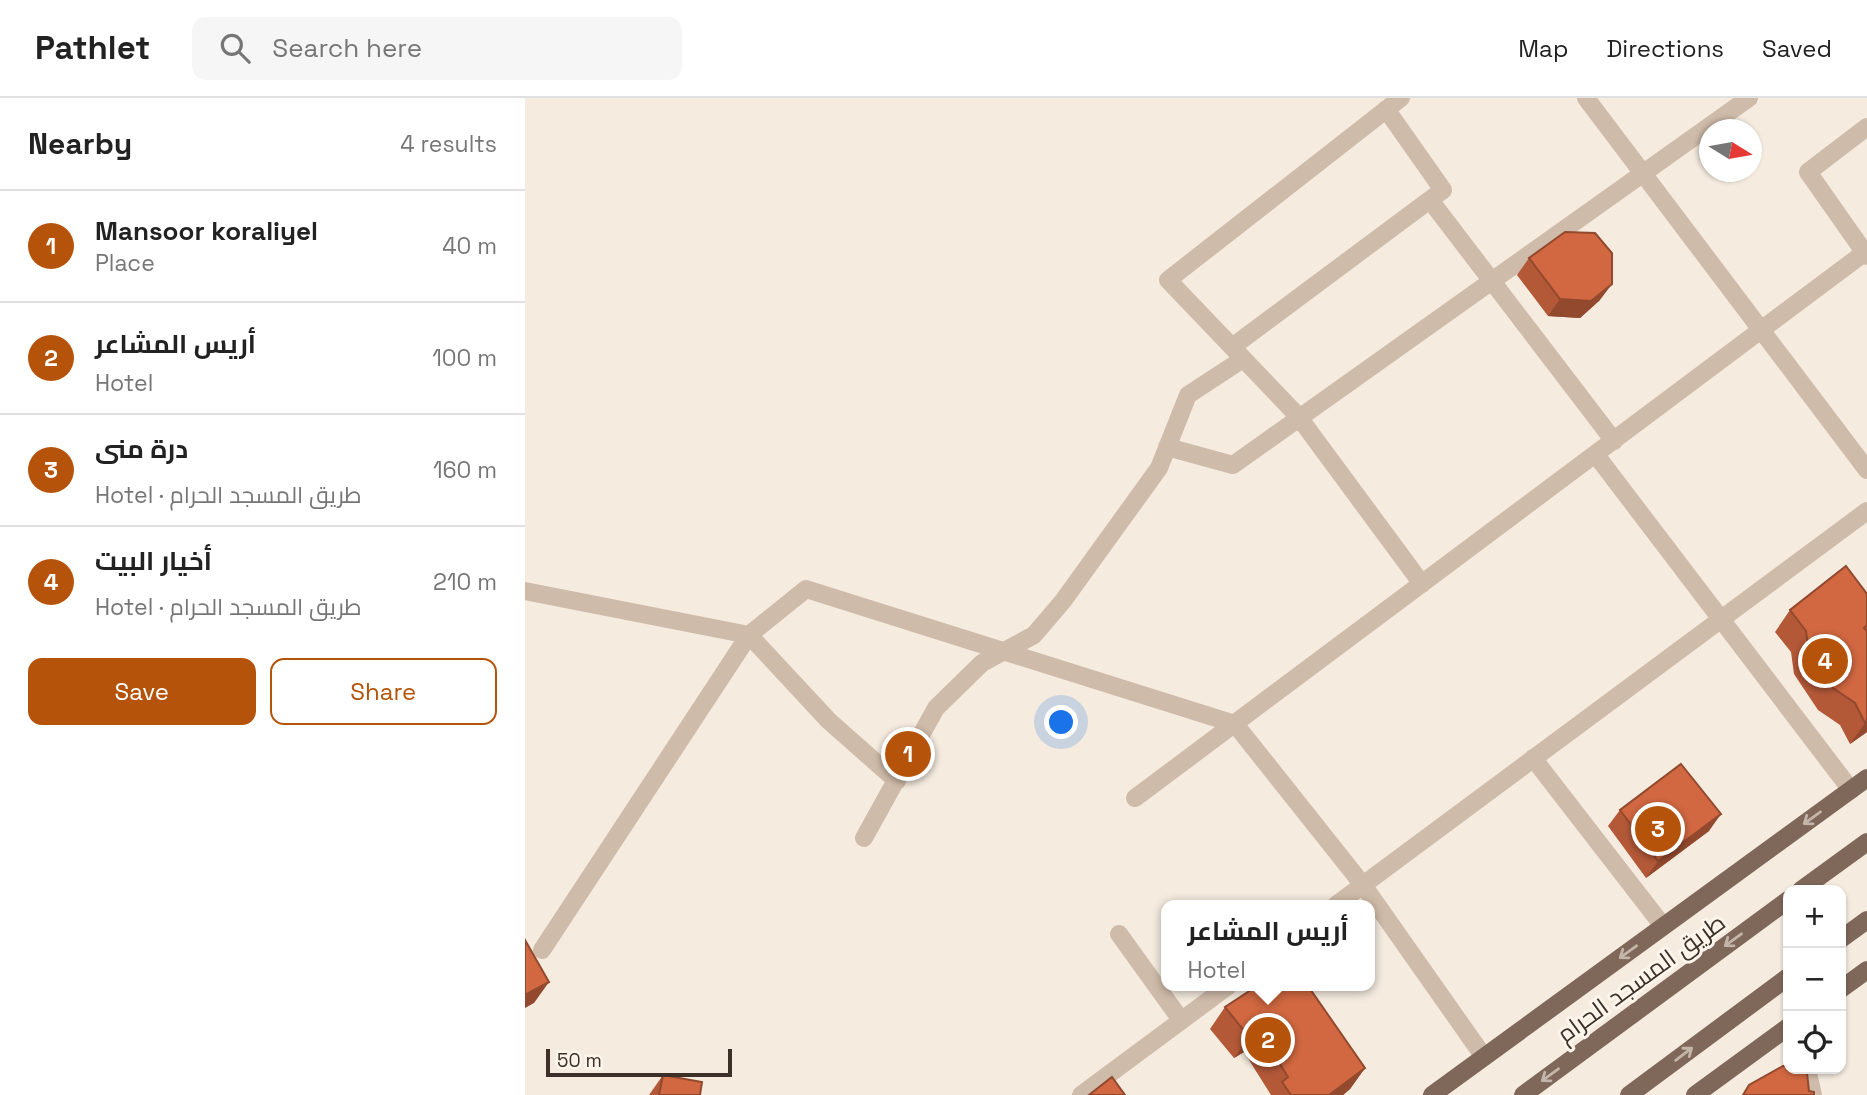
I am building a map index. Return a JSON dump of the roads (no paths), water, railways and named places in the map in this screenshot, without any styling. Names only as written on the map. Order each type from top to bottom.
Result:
[{"type":"main road","points":[[1432,1095],[1867,778]]},
{"type":"main road","points":[[1808,885],[1867,842]]},
{"type":"main road","name":"طريق المسجد الحرام","points":[[1523,1095],[1783,904]]},
{"type":"main road","points":[[1846,935],[1867,920]]},
{"type":"main road","points":[[1846,985],[1867,970]]},
{"type":"main road","points":[[1629,1095],[1783,981]]},
{"type":"main road","points":[[1695,1095],[1783,1031]]},
{"type":"street","points":[[1401,98],[1168,280],[1300,419],[1422,584]]},
{"type":"street","points":[[1586,98],[1867,470]]},
{"type":"street","points":[[1167,447],[1233,466],[1749,98]]},
{"type":"street","points":[[864,838],[936,708],[982,663],[1034,635],[1063,601],[1159,468],[1188,395],[1443,190],[1386,109]]},
{"type":"street","points":[[1135,798],[1866,254],[1808,172],[1867,127]]},
{"type":"street","points":[[1430,200],[1614,441]]},
{"type":"street","points":[[1596,455],[1851,790]]},
{"type":"street","points":[[1343,900],[1867,511]]},
{"type":"street","points":[[542,950],[750,635],[806,589],[1235,724],[1374,900]]},
{"type":"street","points":[[525,591],[750,635],[829,721],[897,781]]},
{"type":"street","points":[[1533,758],[1663,926]]},
{"type":"street","points":[[1375,902],[1484,1057]]},
{"type":"street","points":[[1119,934],[1181,1020]]},
{"type":"street","points":[[1081,1095],[1221,991]]},
{"type":"street","points":[[1808,1074],[1813,1095]]},
{"type":"place","name":"أخيار البيت","points":[[1825,661]]},
{"type":"place","name":"Mansoor koraliyel","points":[[908,754]]},
{"type":"place","name":"درة منى","points":[[1658,829]]},
{"type":"place","name":"أريس المشاعر","points":[[1268,1040]]}]
